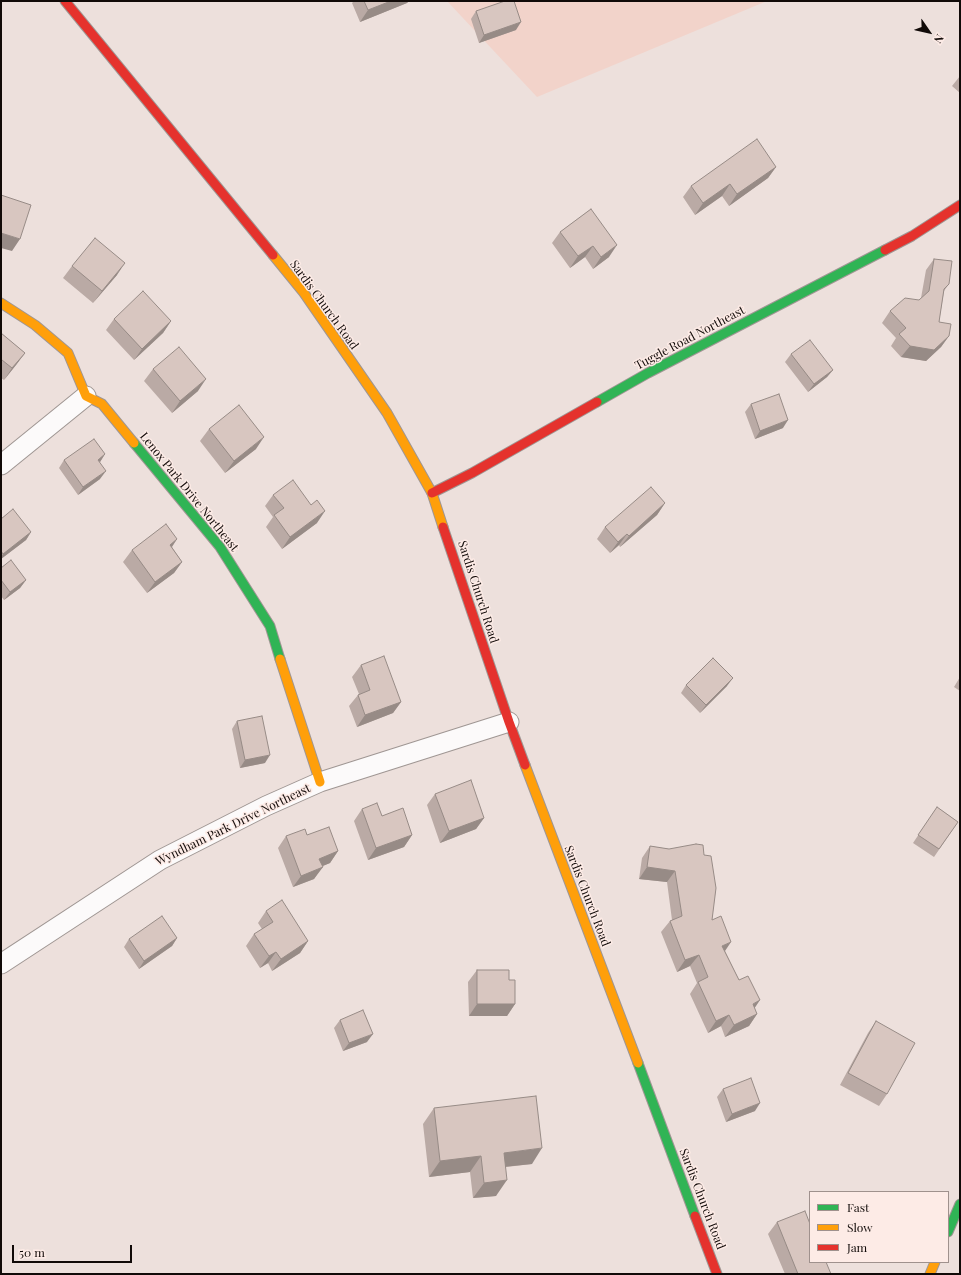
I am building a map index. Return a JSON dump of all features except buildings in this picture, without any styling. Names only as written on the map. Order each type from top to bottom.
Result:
[{"type":"street","name":"Sardis Church Road","points":[[65,1],[304,293],[387,413],[432,493],[509,722],[717,1274]]},
{"type":"street","name":"Tuggle Road Northeast","points":[[432,493],[472,473],[648,373],[912,236],[960,204]]},
{"type":"street","points":[[1,303],[35,325],[68,353],[86,396],[1,465]]},
{"type":"street","name":"Lenox Park Drive Northeast","points":[[86,396],[102,404],[220,547],[270,626],[320,782]]},
{"type":"street","name":"Wyndham Park Drive Northeast","points":[[1,964],[160,860],[266,806],[320,782],[509,722]]},
{"type":"street","points":[[949,1230],[960,1204]]},
{"type":"street","points":[[930,1274],[935,1263]]},
{"type":"shaded area","points":[[447,1],[767,1],[537,97]]},
{"type":"traffic: fast","points":[[597,402],[648,373],[885,250]]},
{"type":"traffic: fast","points":[[134,443],[220,547],[270,626],[280,659]]},
{"type":"traffic: fast","points":[[638,1063],[695,1216]]},
{"type":"traffic: fast","points":[[949,1230],[960,1204]]},
{"type":"traffic: slow","points":[[273,255],[304,293],[387,413],[432,493],[443,527]]},
{"type":"traffic: slow","points":[[1,303],[35,325],[68,353],[86,396],[102,404],[134,443]]},
{"type":"traffic: slow","points":[[280,659],[320,782]]},
{"type":"traffic: slow","points":[[525,765],[638,1063]]},
{"type":"traffic: slow","points":[[930,1274],[935,1263]]},
{"type":"traffic: jam","points":[[65,1],[273,255]]},
{"type":"traffic: jam","points":[[885,250],[912,236],[960,205]]},
{"type":"traffic: jam","points":[[432,493],[472,473],[597,402]]},
{"type":"traffic: jam","points":[[443,527],[525,765]]},
{"type":"traffic: jam","points":[[695,1216],[717,1274]]}]
